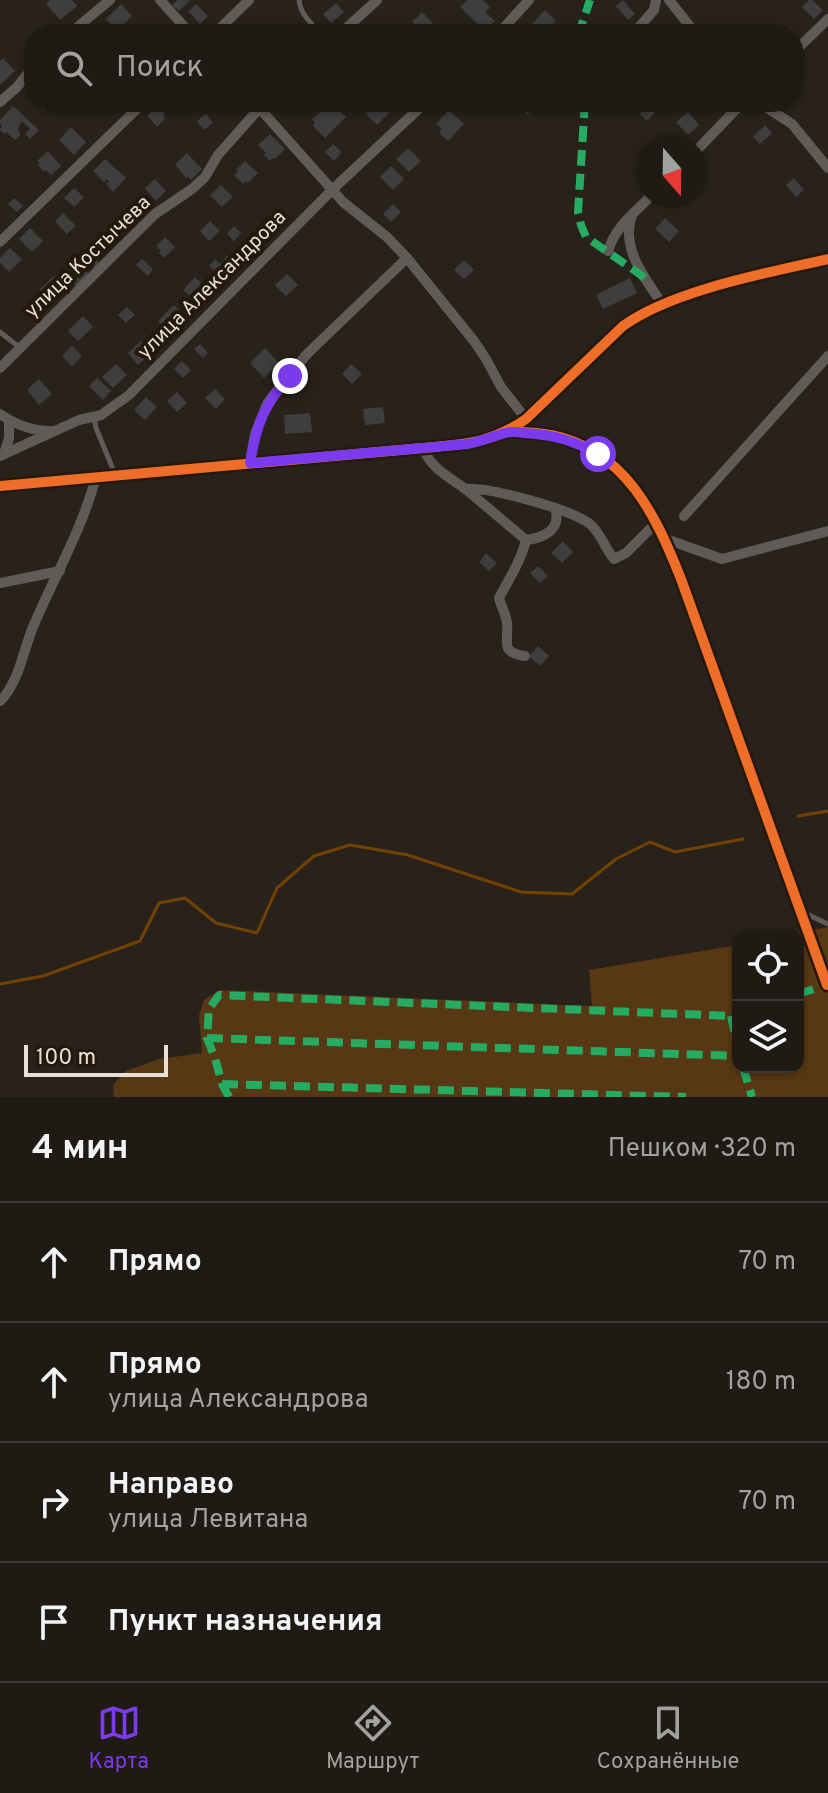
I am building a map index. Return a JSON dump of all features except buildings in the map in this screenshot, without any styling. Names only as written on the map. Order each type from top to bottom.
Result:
[{"type":"street","points":[[81,24],[110,0]]},
{"type":"street","points":[[160,0],[182,24]]},
{"type":"street","points":[[224,24],[249,0]]},
{"type":"street","points":[[351,24],[377,0]]},
{"type":"street","points":[[507,24],[529,0]]},
{"type":"street","points":[[642,24],[654,10],[656,0]]},
{"type":"street","points":[[669,0],[688,24]]},
{"type":"street","points":[[804,42],[828,19]]},
{"type":"street","points":[[0,102],[24,78]]},
{"type":"street","points":[[0,242],[134,112]]},
{"type":"street","name":"улица Костычева","points":[[1,368],[155,214],[205,177],[218,155],[253,112]]},
{"type":"street","points":[[267,112],[350,208],[387,237],[407,258],[474,341],[501,387],[526,419]]},
{"type":"street","name":"улица Александрова","points":[[2,455],[79,420],[110,410],[129,395],[333,189],[415,112]]},
{"type":"street","points":[[708,138],[733,112]]},
{"type":"street","points":[[773,112],[792,124],[828,168]]},
{"type":"street","points":[[608,251],[615,234],[639,208]]},
{"type":"street","points":[[632,215],[628,226],[631,248],[663,305]]},
{"type":"street","points":[[250,463],[255,434],[275,393],[307,354],[407,258]]},
{"type":"street","points":[[0,486],[484,441],[526,419],[623,326],[638,316],[713,287],[828,259]]},
{"type":"street","points":[[684,516],[828,356]]},
{"type":"street","points":[[4,417],[34,431],[53,431]]},
{"type":"street","points":[[2,455],[9,438],[4,417]]},
{"type":"street","points":[[508,431],[549,434],[578,443],[598,454],[635,487],[657,522],[666,539],[827,985]]},
{"type":"street","points":[[423,448],[435,467],[526,540]]},
{"type":"street","points":[[0,701],[11,686],[33,628],[88,505],[96,477]]},
{"type":"street","points":[[465,489],[491,491],[576,516],[589,524],[614,559],[626,553],[657,522]]},
{"type":"street","points":[[526,540],[546,535],[554,528],[558,520],[555,508]]},
{"type":"street","points":[[666,539],[722,559],[828,531]]},
{"type":"street","points":[[525,656],[508,650],[507,624],[499,598],[524,550],[526,540]]},
{"type":"street","points":[[0,583],[60,571]]},
{"type":"lane","points":[[299,0],[299,6],[312,24]]},
{"type":"lane","points":[[0,332],[19,347]]},
{"type":"lane","points":[[94,417],[115,475]]},
{"type":"lane","points":[[801,912],[828,924]]},
{"type":"shaded area","points":[[828,927],[828,1097],[114,1097],[113,1085],[126,1071],[159,1059],[202,1053],[199,1016],[204,1000],[220,990],[592,1006],[589,970],[732,946],[732,1073],[804,1073],[804,932]]},
{"type":"waterway","points":[[798,816],[828,811]]},
{"type":"waterway","points":[[0,984],[43,976],[140,941],[159,903],[185,898],[216,923],[257,933],[277,888],[314,856],[350,845],[408,855],[521,892],[572,894],[616,859],[650,842],[675,852],[743,839]]},
{"type":"marked path","points":[[582,24],[590,0]]},
{"type":"marked path","points":[[584,112],[578,212],[581,225],[586,237],[641,275],[649,284]]},
{"type":"marked path","points":[[804,992],[828,987]]},
{"type":"marked path","points":[[229,1097],[207,1038],[209,1009],[219,995],[732,1016]]},
{"type":"marked path","points":[[731,1016],[732,1021]]},
{"type":"marked path","points":[[207,1038],[732,1056]]},
{"type":"marked path","points":[[745,1073],[752,1097]]},
{"type":"marked path","points":[[222,1084],[686,1097]]},
{"type":"cycle path","points":[[0,486],[451,445],[488,438],[526,419],[623,326],[644,313],[721,284],[828,259]]},
{"type":"cycle path","points":[[508,431],[551,435],[577,443],[599,455],[635,489],[649,510],[681,579],[827,985]]},
{"type":"route","points":[[290,376],[267,404],[255,434],[250,463],[468,444],[508,431],[549,434],[578,443],[598,454]]}]
